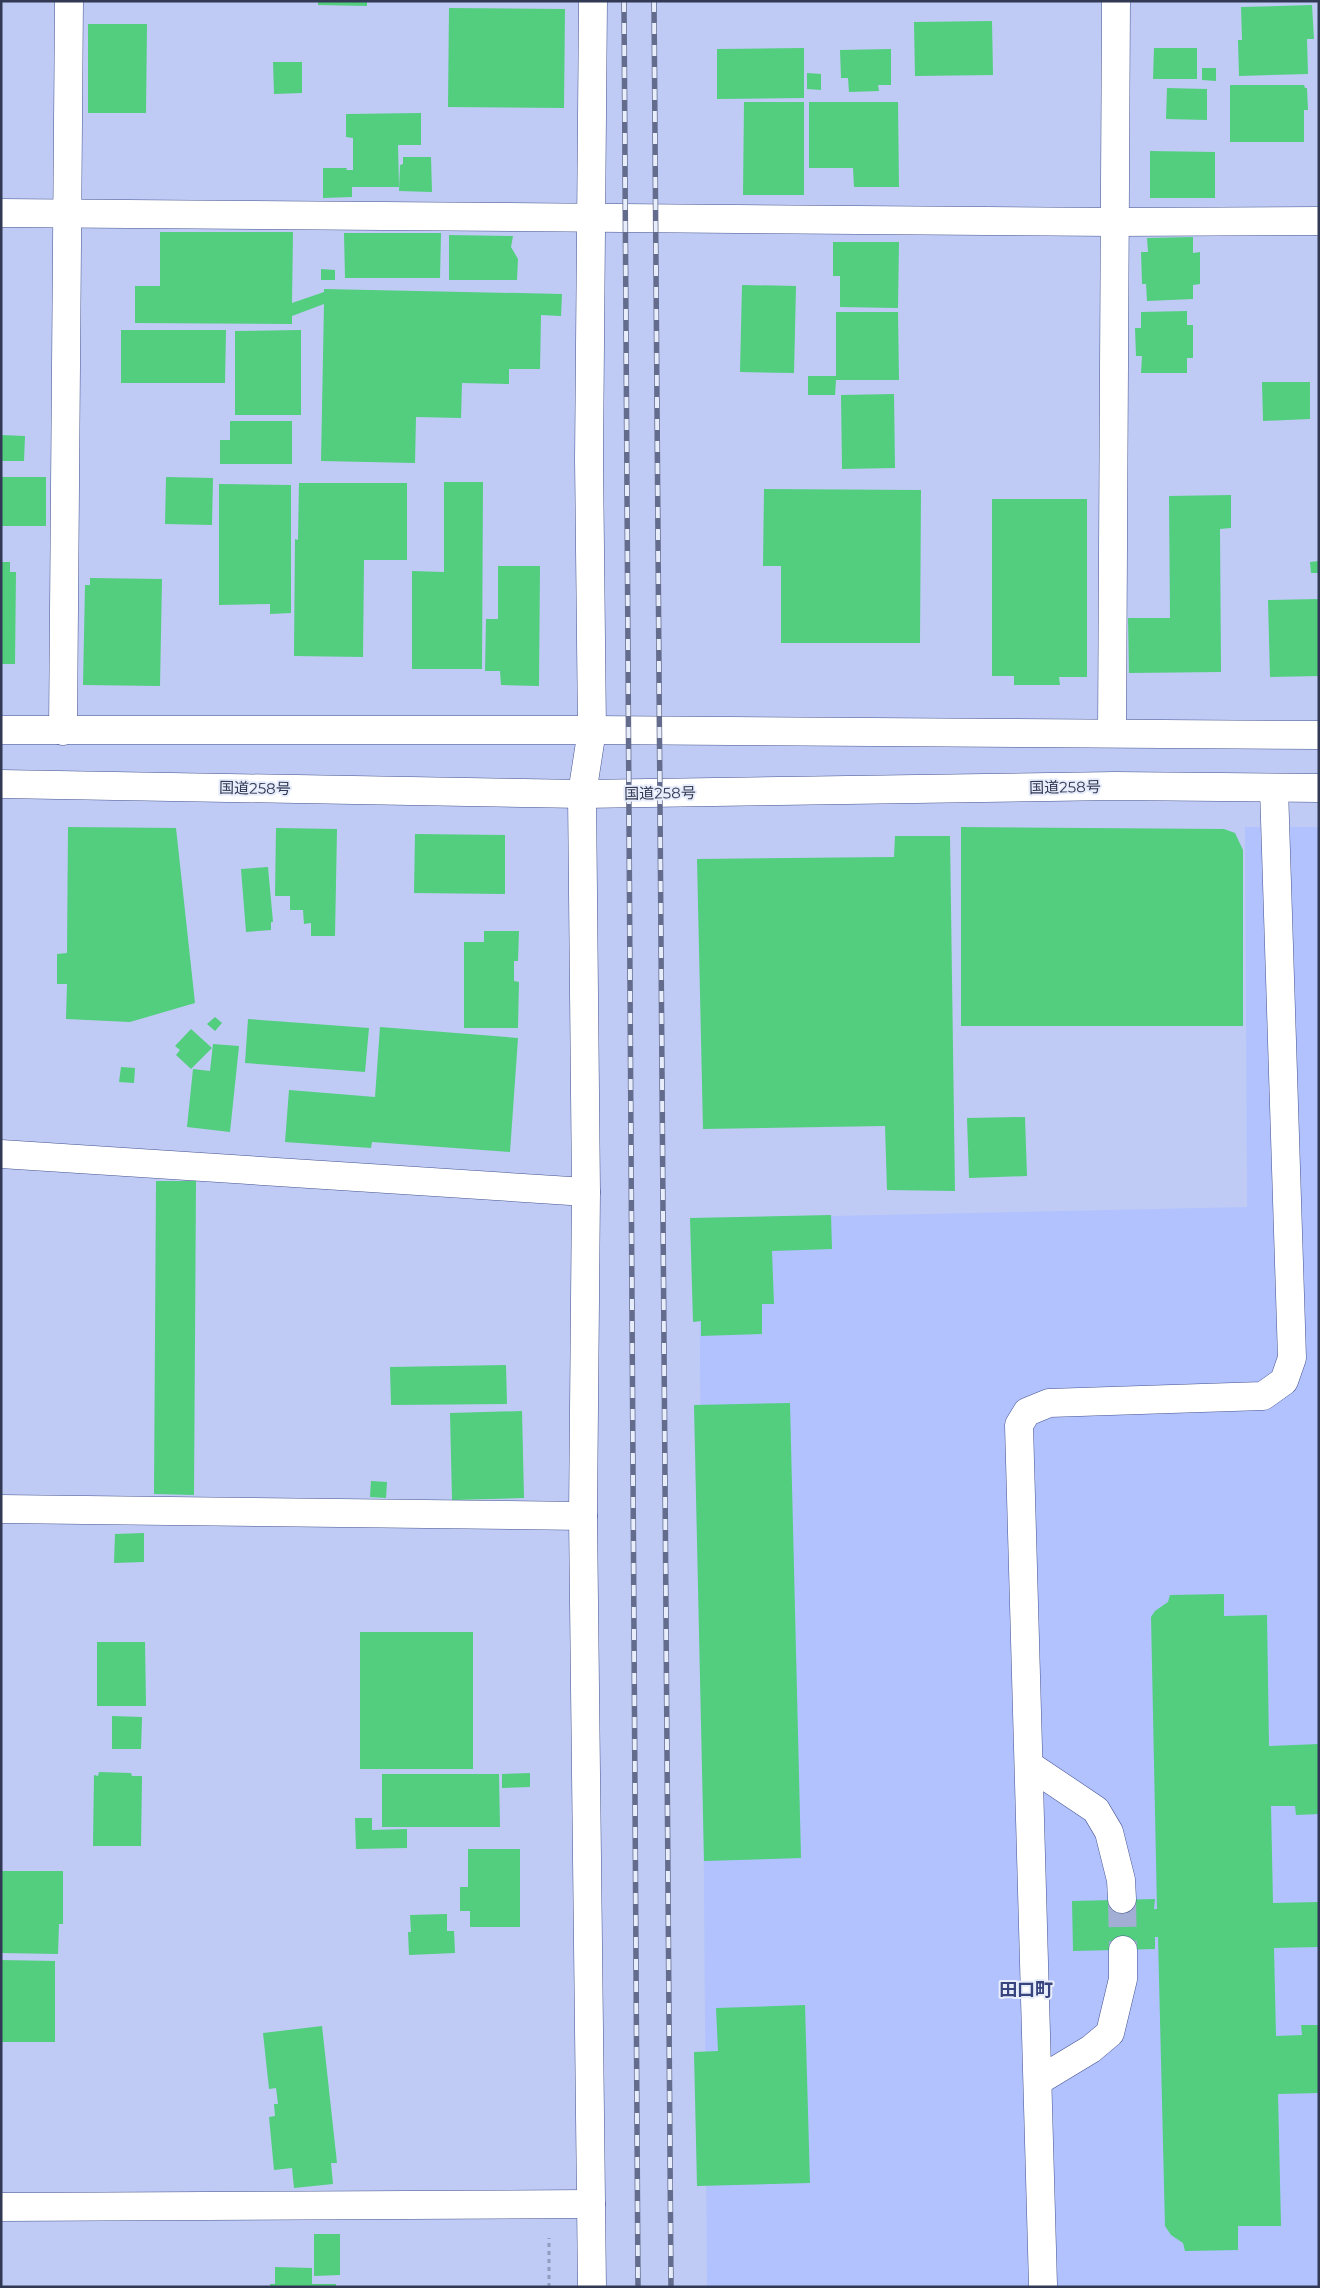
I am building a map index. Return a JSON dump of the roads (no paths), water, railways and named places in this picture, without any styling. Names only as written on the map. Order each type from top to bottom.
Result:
[{"type":"main road","points":[[63,731],[69,213],[69,1]]},
{"type":"main road","points":[[592,2287],[583,1516],[586,1192],[582,794],[592,730],[589,459],[593,1]]},
{"type":"main road","points":[[1112,733],[1113,222],[1116,1]]},
{"type":"main road","points":[[1,213],[1113,222],[1319,221]]},
{"type":"main road","points":[[1,730],[592,730],[1319,735]]},
{"type":"main road","name":"国道258号","points":[[1,784],[582,794],[1115,786],[1319,788]]},
{"type":"main road","points":[[1043,2285],[1019,1426],[1027,1412],[1049,1403],[1263,1396],[1284,1381],[1292,1358],[1274,788]]},
{"type":"main road","points":[[1,1154],[586,1192]]},
{"type":"main road","points":[[1,1509],[583,1516]]},
{"type":"main road","points":[[1029,1765],[1096,1810],[1109,1832],[1122,1880],[1122,1900]]},
{"type":"main road","points":[[1038,2080],[1091,2049],[1110,2033],[1123,1979],[1123,1950]]},
{"type":"main road","points":[[1,2207],[591,2204]]},
{"type":"tunnel","points":[[1122,1899],[1123,1950]]},
{"type":"railway","points":[[624,1],[638,2287]]},
{"type":"railway","points":[[654,1],[671,2287]]},
{"type":"district","name":"田口町","points":[[1026,1990]]}]
